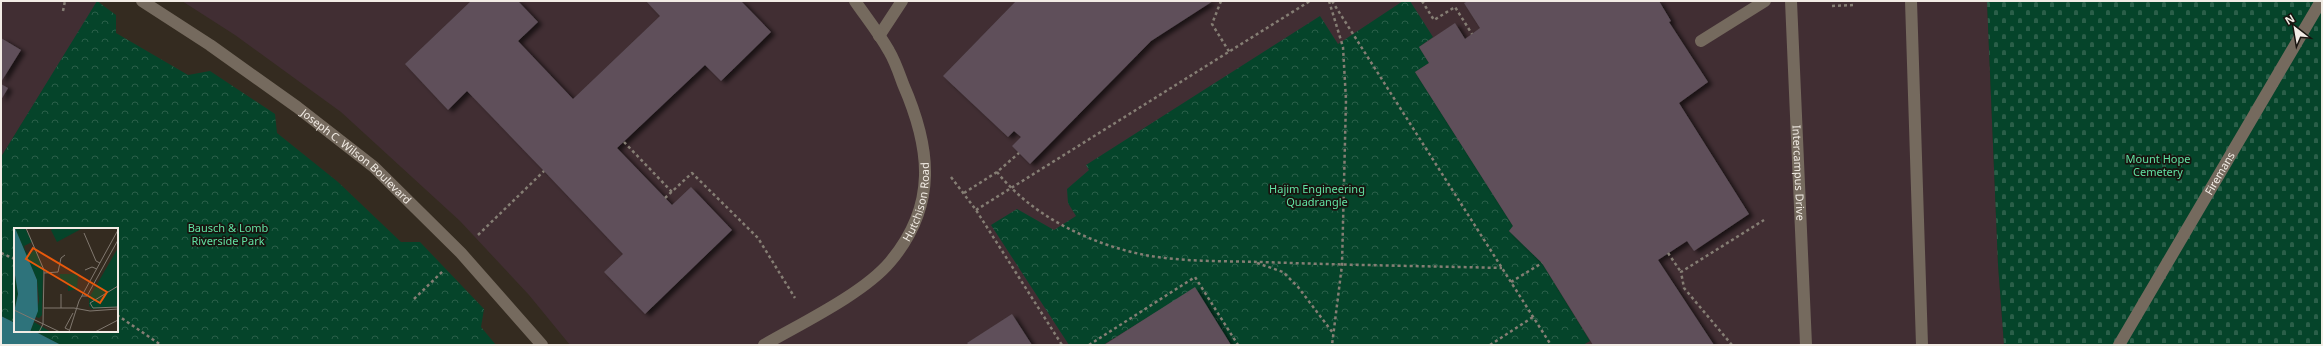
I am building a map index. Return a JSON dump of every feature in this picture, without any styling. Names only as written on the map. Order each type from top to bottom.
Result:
[{"type":"street","name":"Joseph C. Wilson Boulevard","points":[[142,1],[210,45],[260,80],[374,167],[461,253],[542,345]]},
{"type":"street","name":"Hutchison Road","points":[[764,345],[855,291],[889,263],[913,228],[922,198],[926,165],[922,140],[914,108],[889,51],[855,1]]},
{"type":"street","points":[[879,36],[902,1]]},
{"type":"street","points":[[1701,41],[1765,1]]},
{"type":"street","name":"Intercampus Drive","points":[[1791,1],[1806,345]]},
{"type":"street","points":[[1911,1],[1922,345]]},
{"type":"street","name":"Firemans","points":[[2119,345],[2321,1]]},
{"type":"path","points":[[63,10],[65,1]]},
{"type":"path","points":[[1221,1],[1212,24],[1230,53]]},
{"type":"path","points":[[976,210],[1230,53],[1310,1]]},
{"type":"path","points":[[1331,1],[1343,47],[1346,100],[1342,265],[1332,345]]},
{"type":"path","points":[[1331,1],[1551,345]]},
{"type":"path","points":[[1422,1],[1434,20],[1455,7],[1472,34]]},
{"type":"path","points":[[1832,6],[1854,5]]},
{"type":"path","points":[[624,142],[672,192]]},
{"type":"path","points":[[964,193],[997,172],[1019,153]]},
{"type":"path","points":[[476,237],[544,171]]},
{"type":"path","points":[[946,172],[976,210],[1062,345]]},
{"type":"path","points":[[997,172],[1010,188],[1026,202],[1062,225],[1097,240],[1138,253],[1212,261],[1502,268]]},
{"type":"path","points":[[665,198],[692,173],[758,238],[796,300]]},
{"type":"path","points":[[1681,272],[1764,220]]},
{"type":"path","points":[[1,253],[14,259]]},
{"type":"path","points":[[1668,253],[1681,272],[1684,288],[1732,345]]},
{"type":"path","points":[[1254,262],[1283,272],[1301,291],[1333,334]]},
{"type":"path","points":[[1511,282],[1542,263]]},
{"type":"path","points":[[414,299],[444,269]]},
{"type":"path","points":[[1089,345],[1195,277],[1238,345]]},
{"type":"path","points":[[118,316],[161,345]]},
{"type":"path","points":[[1490,345],[1533,317]]},
{"type":"shaded area","points":[[1,1],[98,1],[1,157]]},
{"type":"shaded area","points":[[182,1],[1987,1],[1998,264],[2004,345],[570,345],[529,295],[460,221],[341,112],[235,35]]},
{"type":"green space","name":"Bausch & Lomb Riverside Park","points":[[97,1],[116,15],[116,33],[188,75],[210,71],[275,114],[277,133],[338,182],[401,242],[420,242],[484,309],[481,327],[496,345],[61,345],[36,332],[118,332],[118,228],[14,228],[14,322],[1,316],[1,157]]},
{"type":"green space","name":"Hajim Engineering Quadrangle","points":[[1403,1],[1410,1],[1433,37],[1419,47],[1429,63],[1415,72],[1513,226],[1509,231],[1542,263],[1590,341],[1583,345],[1231,345],[1195,288],[1103,345],[1069,345],[991,225],[1017,209],[1054,230],[1076,216],[1068,203],[1067,189],[1089,170],[1086,165],[1320,16],[1338,44]]},
{"type":"green space","name":"Mount Hope Cemetery","points":[[1987,1],[2322,1],[2322,345],[2004,345],[1998,264]]},
{"type":"water","points":[[1,316],[14,322],[14,332],[36,332],[61,345],[1,345]]},
{"type":"building","points":[[471,1],[518,1],[538,22],[518,41],[573,99],[660,16],[646,1],[741,1],[771,32],[721,81],[705,65],[617,148],[672,205],[691,187],[732,230],[645,314],[604,272],[623,254],[544,171],[467,91],[448,110],[405,64]]},
{"type":"building","points":[[1016,1],[1213,1],[1151,41],[1030,164],[1012,146],[1021,137],[1014,131],[1008,137],[943,76]]},
{"type":"building","points":[[1468,1],[1659,1],[1671,21],[1669,22],[1708,82],[1679,103],[1749,214],[1694,251],[1687,241],[1658,260],[1714,345],[1593,345],[1542,263],[1509,231],[1513,226],[1415,72],[1429,63],[1419,47],[1455,23],[1465,39],[1480,28],[1464,3]]},
{"type":"building","points":[[1,38],[21,50],[1,82]]},
{"type":"building","points":[[1,84],[8,88],[1,100]]},
{"type":"building","points":[[1195,287],[1231,345],[1104,345]]},
{"type":"building","points":[[1012,314],[1032,345],[969,345],[967,343]]}]
